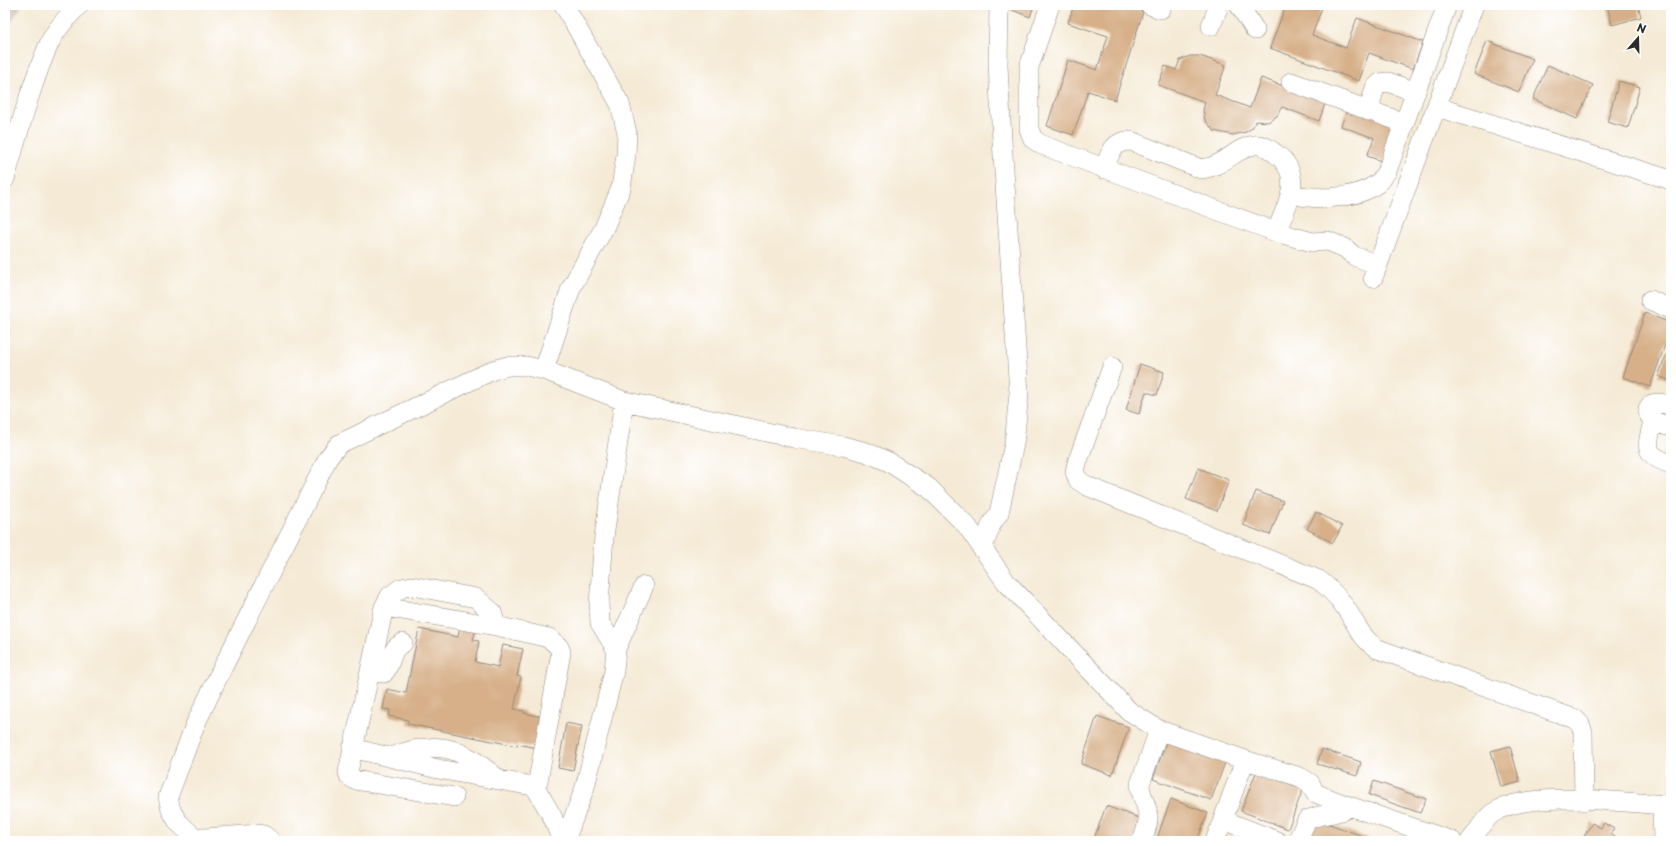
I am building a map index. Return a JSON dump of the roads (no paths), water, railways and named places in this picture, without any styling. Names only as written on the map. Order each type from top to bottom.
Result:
[{"type":"street","points":[[5,178],[22,119],[50,43],[70,14],[79,5]]},
{"type":"street","points":[[544,370],[570,288],[604,228],[621,188],[626,155],[627,133],[620,104],[564,5]]},
{"type":"street","points":[[982,549],[992,523],[999,513],[1014,444],[1019,394],[1001,132],[998,65],[999,5]]},
{"type":"street","points":[[1050,5],[1029,67],[1029,129],[1033,139],[1042,145],[1104,169],[1276,232],[1312,242],[1328,241],[1345,248],[1376,272],[1474,5]]},
{"type":"street","points":[[1211,26],[1219,5]]},
{"type":"street","points":[[1239,5],[1255,30]]},
{"type":"street","points":[[1290,194],[1306,197],[1340,196],[1353,194],[1379,183],[1387,170],[1447,5]]},
{"type":"street","points":[[1291,82],[1404,123]]},
{"type":"street","points":[[1368,111],[1375,88],[1380,83],[1388,82],[1416,92]]},
{"type":"street","points":[[1437,107],[1671,180]]},
{"type":"street","points":[[1104,169],[1114,146],[1122,141],[1131,141],[1201,169],[1211,169],[1243,149],[1255,145],[1268,148],[1282,158],[1290,168],[1293,180],[1290,194],[1276,232]]},
{"type":"street","points":[[1650,300],[1671,309]]},
{"type":"street","points":[[271,841],[264,835],[258,834],[206,838],[194,837],[178,822],[171,810],[168,797],[195,726],[219,675],[328,458],[339,444],[493,370],[508,366],[526,366],[544,370],[624,401],[794,438],[843,446],[866,452],[889,462],[929,488],[967,526],[1006,582],[1129,711],[1159,730],[1245,760],[1300,777],[1310,783],[1316,793],[1346,805],[1451,841]]},
{"type":"street","points":[[1112,367],[1075,472],[1078,480],[1087,486],[1319,580],[1328,587],[1346,608],[1368,643],[1378,649],[1575,719],[1580,724],[1583,732],[1584,800]]},
{"type":"street","points":[[616,650],[600,623],[599,604],[604,537],[624,401]]},
{"type":"street","points":[[1671,405],[1657,402],[1650,405],[1648,414],[1662,424],[1648,445],[1651,453],[1655,459],[1671,464]]},
{"type":"street","points":[[967,526],[992,523]]},
{"type":"street","points":[[565,841],[585,787],[614,671],[616,650],[644,586]]},
{"type":"street","points":[[454,797],[352,778],[349,776],[348,769],[352,748],[384,607],[496,626],[549,638],[561,652],[538,781],[534,784]]},
{"type":"street","points":[[370,672],[384,672],[388,668],[392,652],[396,646],[402,643]]},
{"type":"street","points":[[1142,841],[1147,827],[1148,814],[1140,792],[1140,784],[1159,730]]},
{"type":"street","points":[[352,748],[438,769],[499,780],[534,784]]},
{"type":"street","points":[[1215,841],[1245,760]]},
{"type":"street","points":[[534,784],[552,816],[562,841]]},
{"type":"street","points":[[1470,841],[1493,813],[1517,803],[1551,800],[1584,800],[1667,805],[1663,841]]},
{"type":"street","points":[[1297,841],[1307,820],[1324,814],[1336,814],[1344,810],[1346,805]]},
{"type":"street","points":[[1223,820],[1277,841]]}]
